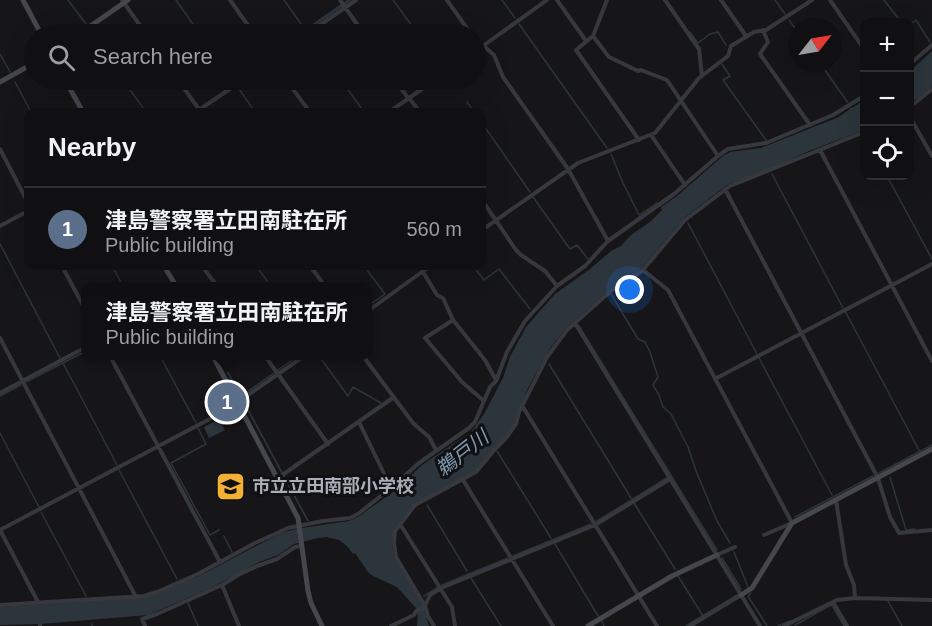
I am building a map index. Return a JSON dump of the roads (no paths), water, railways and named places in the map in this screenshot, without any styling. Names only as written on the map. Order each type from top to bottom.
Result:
[{"type":"street","points":[[23,0],[36,24]]},
{"type":"street","points":[[230,0],[248,24]]},
{"type":"street","points":[[319,24],[343,4],[356,0]]},
{"type":"street","points":[[447,0],[464,24]]},
{"type":"street","points":[[486,43],[547,0]]},
{"type":"street","points":[[557,0],[586,41]]},
{"type":"street","points":[[607,0],[593,36],[576,50],[639,140]]},
{"type":"street","points":[[665,0],[699,49],[702,76]]},
{"type":"street","points":[[721,0],[746,36]]},
{"type":"street","points":[[486,227],[568,169],[586,159],[658,131],[702,76],[728,56],[731,46],[754,32],[766,30],[782,21],[812,0]]},
{"type":"street","points":[[830,0],[860,43]]},
{"type":"street","points":[[93,24],[125,1],[140,24]]},
{"type":"street","points":[[343,4],[357,24]]},
{"type":"street","points":[[763,30],[768,42],[759,54],[810,125]]},
{"type":"street","points":[[593,36],[612,60],[667,80],[718,156]]},
{"type":"street","points":[[914,60],[932,45]]},
{"type":"street","points":[[486,48],[494,55],[503,77],[568,169],[608,241]]},
{"type":"street","points":[[0,82],[24,69]]},
{"type":"street","points":[[914,103],[932,89]]},
{"type":"street","points":[[71,90],[81,108]]},
{"type":"street","points":[[185,90],[198,108]]},
{"type":"street","points":[[202,108],[228,90]]},
{"type":"street","points":[[294,90],[307,108]]},
{"type":"street","points":[[403,90],[417,108]]},
{"type":"street","points":[[394,108],[421,90]]},
{"type":"street","points":[[0,605],[136,597],[157,592],[288,528],[350,518],[358,514],[418,463],[475,422],[490,387],[496,381],[507,352],[525,321],[557,286],[585,266],[608,241],[674,194],[728,149],[766,143],[833,115],[860,98]]},
{"type":"street","points":[[914,125],[932,156]]},
{"type":"street","points":[[434,626],[395,553],[395,531],[415,505],[476,472],[516,424],[522,406],[547,357],[567,330],[612,290],[643,270],[685,220],[730,186],[860,134]]},
{"type":"street","points":[[651,135],[685,185]]},
{"type":"street","points":[[0,149],[24,195]]},
{"type":"street","points":[[820,150],[932,361]]},
{"type":"street","points":[[725,189],[878,477],[890,517],[899,533],[932,530]]},
{"type":"street","points":[[486,206],[516,250],[545,271],[557,286]]},
{"type":"street","points":[[0,226],[24,213]]},
{"type":"street","points":[[715,379],[932,264]]},
{"type":"street","points":[[64,270],[81,302]]},
{"type":"street","points":[[372,308],[421,270]]},
{"type":"street","points":[[423,270],[437,294],[443,298],[453,320],[485,360],[496,381]]},
{"type":"street","points":[[643,270],[668,290],[792,523]]},
{"type":"street","points":[[453,320],[425,339],[462,382],[484,401]]},
{"type":"street","points":[[575,323],[760,626]]},
{"type":"street","points":[[0,338],[136,597]]},
{"type":"street","points":[[0,393],[81,350]]},
{"type":"street","points":[[112,360],[220,562]]},
{"type":"street","points":[[215,360],[281,476],[299,526],[311,603],[322,626]]},
{"type":"street","points":[[268,360],[328,444]]},
{"type":"street","points":[[38,602],[0,530],[240,401],[298,360]]},
{"type":"street","points":[[366,360],[413,423],[429,437],[436,450]]},
{"type":"street","points":[[281,476],[394,397]]},
{"type":"street","points":[[522,406],[657,626]]},
{"type":"street","points":[[359,422],[391,488]]},
{"type":"street","points":[[764,535],[792,523],[932,449]]},
{"type":"street","points":[[391,626],[414,615],[416,611],[424,607],[430,595],[441,588],[595,525],[670,479]]},
{"type":"street","points":[[463,480],[553,626]]},
{"type":"street","points":[[836,500],[846,565],[854,585],[855,598]]},
{"type":"street","points":[[690,626],[752,588],[792,523]]},
{"type":"street","points":[[400,524],[452,607],[455,626]]},
{"type":"street","points":[[145,626],[142,619],[222,585],[238,575],[302,546]]},
{"type":"street","points":[[588,626],[672,576],[735,547]]},
{"type":"street","points":[[222,585],[239,626]]},
{"type":"street","points":[[784,626],[837,600],[855,598],[932,600]]},
{"type":"street","points":[[833,602],[846,626]]},
{"type":"water","points":[[347,0],[352,0],[317,24],[312,24]]},
{"type":"water","points":[[932,51],[932,86],[914,100],[914,72],[914,67]]},
{"type":"water","name":"鵜戸川","points":[[860,103],[860,132],[727,185],[684,218],[639,271],[608,291],[566,328],[551,347],[527,390],[512,429],[475,471],[414,504],[394,529],[392,545],[394,557],[423,606],[429,626],[417,626],[416,608],[397,587],[373,576],[347,546],[339,540],[327,537],[294,544],[278,555],[259,562],[211,588],[148,615],[0,625],[0,607],[144,597],[199,576],[281,533],[349,521],[358,517],[393,492],[422,465],[471,432],[484,414],[503,378],[510,357],[526,327],[555,294],[611,251],[621,246],[631,235],[650,222],[662,210],[661,207],[723,156],[730,152],[761,148],[839,117],[850,109],[849,107],[852,108]]},
{"type":"water","points":[[220,360],[309,521],[307,521]]},
{"type":"water","points":[[219,419],[225,430],[209,438],[204,427]]},
{"type":"waterway","points":[[68,0],[86,24]]},
{"type":"waterway","points":[[176,0],[193,24]]},
{"type":"waterway","points":[[284,0],[301,24]]},
{"type":"waterway","points":[[393,0],[411,24]]},
{"type":"waterway","points":[[502,0],[515,18]]},
{"type":"waterway","points":[[775,0],[785,14]]},
{"type":"waterway","points":[[884,0],[898,18]]},
{"type":"waterway","points":[[914,21],[916,20],[930,42]]},
{"type":"waterway","points":[[519,24],[607,148]]},
{"type":"waterway","points":[[690,32],[698,43],[710,34],[718,32],[726,45]]},
{"type":"waterway","points":[[0,54],[10,72]]},
{"type":"waterway","points":[[722,64],[730,76],[723,80],[766,140]]},
{"type":"waterway","points":[[826,72],[848,103]]},
{"type":"waterway","points":[[15,82],[29,108]]},
{"type":"waterway","points":[[130,90],[143,108]]},
{"type":"waterway","points":[[240,90],[252,108]]},
{"type":"waterway","points":[[348,90],[361,108]]},
{"type":"waterway","points":[[467,102],[471,108]]},
{"type":"waterway","points":[[486,129],[530,192]]},
{"type":"waterway","points":[[611,154],[639,215],[657,203]]},
{"type":"waterway","points":[[772,174],[843,308]]},
{"type":"waterway","points":[[889,180],[932,259]]},
{"type":"waterway","points":[[533,197],[570,249],[577,245],[588,259]]},
{"type":"waterway","points":[[688,223],[757,354]]},
{"type":"waterway","points":[[0,244],[60,358]]},
{"type":"waterway","points":[[476,270],[484,280],[499,269],[530,309]]},
{"type":"waterway","points":[[114,270],[121,282]]},
{"type":"waterway","points":[[259,270],[268,282]]},
{"type":"waterway","points":[[367,270],[385,294],[372,303]]},
{"type":"waterway","points":[[611,294],[638,339],[645,342],[650,352],[658,377],[653,385],[663,407],[671,414],[688,447],[717,521],[730,543]]},
{"type":"waterway","points":[[845,311],[919,450]]},
{"type":"waterway","points":[[579,326],[717,550]]},
{"type":"waterway","points":[[26,382],[81,354]]},
{"type":"waterway","points":[[759,358],[832,495]]},
{"type":"waterway","points":[[162,360],[196,423]]},
{"type":"waterway","points":[[278,370],[292,360]]},
{"type":"waterway","points":[[322,360],[348,396],[353,387],[381,403]]},
{"type":"waterway","points":[[63,363],[117,465]]},
{"type":"waterway","points":[[549,364],[631,498]]},
{"type":"waterway","points":[[243,395],[274,373]]},
{"type":"waterway","points":[[0,396],[21,385]]},
{"type":"waterway","points":[[198,428],[206,444],[171,463],[210,535],[219,530]]},
{"type":"waterway","points":[[0,433],[39,507]]},
{"type":"waterway","points":[[879,473],[932,445]]},
{"type":"waterway","name":"鵜戸川","points":[[497,451],[551,538]]},
{"type":"waterway","points":[[119,470],[177,579]]},
{"type":"waterway","points":[[795,517],[873,476]]},
{"type":"waterway","points":[[890,477],[906,530],[915,529]]},
{"type":"waterway","points":[[597,521],[667,478]]},
{"type":"waterway","points":[[634,503],[675,569]]},
{"type":"waterway","points":[[427,505],[467,571]]},
{"type":"waterway","points":[[41,512],[86,596]]},
{"type":"waterway","points":[[513,556],[591,524]]},
{"type":"waterway","points":[[224,536],[232,552]]},
{"type":"waterway","points":[[555,544],[598,616]]},
{"type":"waterway","points":[[734,552],[748,587]]},
{"type":"waterway","points":[[442,585],[508,558]]},
{"type":"waterway","points":[[722,558],[741,589]]},
{"type":"waterway","points":[[678,576],[703,616]]},
{"type":"waterway","points":[[471,578],[501,626]]},
{"type":"waterway","points":[[424,596],[437,588]]},
{"type":"waterway","points":[[751,593],[748,596],[767,626]]},
{"type":"waterway","points":[[686,626],[737,595]]},
{"type":"waterway","points":[[888,601],[902,626]]},
{"type":"waterway","points":[[188,603],[198,626]]},
{"type":"waterway","points":[[795,625],[831,605],[844,626]]},
{"type":"waterway","points":[[602,621],[604,626]]},
{"type":"waterway","points":[[778,626],[790,621]]},
{"type":"place","name":"津島警察署立田南駐在所","points":[[227,402]]},
{"type":"place","name":"市立立田南部小学校","points":[[231,486]]}]
